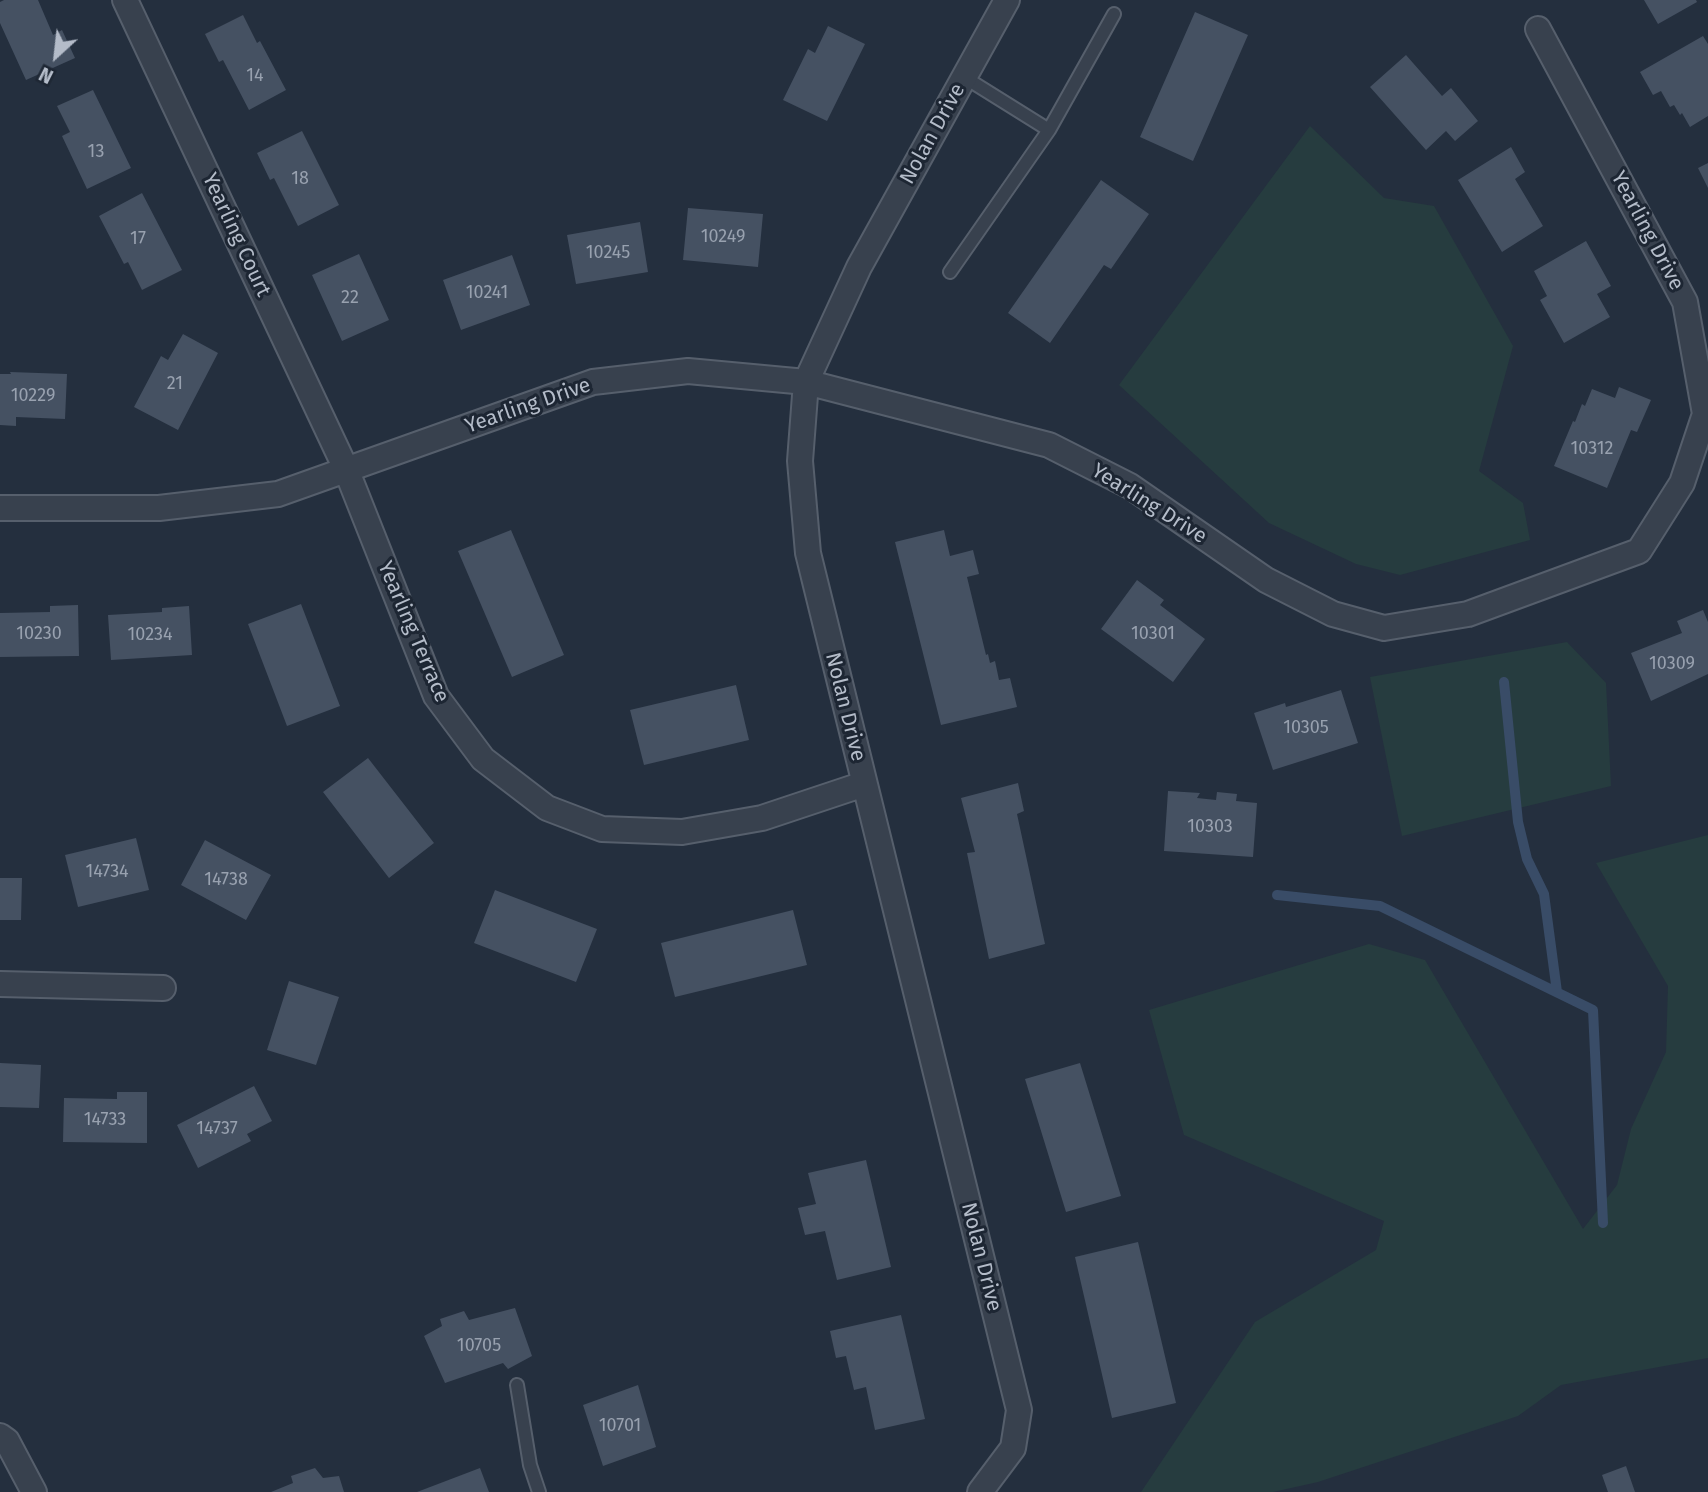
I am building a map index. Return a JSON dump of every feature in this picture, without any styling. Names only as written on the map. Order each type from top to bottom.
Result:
[{"type":"street","name":"Yearling Court","points":[[125,0],[346,469]]},
{"type":"street","name":"Nolan Drive","points":[[980,1492],[1013,1448],[1018,1410],[808,553],[800,461],[806,382],[859,267],[1007,0]]},
{"type":"street","name":"Yearling Drive","points":[[0,508],[159,508],[278,494],[593,382],[688,371],[806,382],[1049,445],[1130,486],[1266,580],[1334,614],[1384,628],[1468,614],[1639,551],[1682,483],[1705,414],[1685,302],[1538,29]]},
{"type":"street","name":"Yearling Terrace","points":[[346,469],[436,696],[483,759],[547,808],[602,829],[682,832],[762,818],[864,784]]},
{"type":"street","points":[[0,984],[163,988]]},
{"type":"street","points":[[0,1436],[7,1441],[34,1492]]},
{"type":"lane","points":[[950,272],[1049,130],[1114,14]]},
{"type":"lane","points":[[964,77],[1049,130]]},
{"type":"lane","points":[[517,1385],[530,1465],[539,1492]]},
{"type":"green space","points":[[1310,126],[1384,198],[1434,206],[1513,346],[1479,471],[1523,503],[1530,540],[1400,575],[1356,564],[1269,523],[1119,385]]},
{"type":"green space","points":[[1567,642],[1606,683],[1611,786],[1402,836],[1370,677]]},
{"type":"green space","points":[[1708,835],[1708,1358],[1561,1385],[1518,1416],[1318,1482],[1273,1492],[1141,1492],[1255,1322],[1376,1250],[1384,1221],[1184,1135],[1149,1010],[1369,944],[1425,960],[1583,1229],[1617,1185],[1631,1129],[1666,1052],[1668,986],[1596,863]]},
{"type":"building","points":[[38,0],[53,35],[62,30],[75,58],[26,80],[0,23],[0,2]]},
{"type":"building","points":[[1644,0],[1696,0],[1697,2],[1658,24]]},
{"type":"building","points":[[1195,12],[1248,35],[1193,161],[1140,137]]},
{"type":"building","points":[[243,15],[286,90],[249,110],[223,60],[219,62],[205,34]]},
{"type":"building","points":[[828,26],[865,44],[827,121],[783,100],[808,49],[815,53]]},
{"type":"building","points":[[1703,36],[1708,44],[1708,116],[1690,127],[1674,105],[1670,107],[1661,91],[1653,95],[1640,72]]},
{"type":"building","points":[[1406,55],[1442,96],[1451,88],[1478,121],[1455,141],[1446,131],[1426,150],[1370,87]]},
{"type":"building","points":[[93,90],[131,168],[87,189],[62,136],[70,132],[57,106]]},
{"type":"building","points":[[302,131],[339,205],[298,226],[274,178],[270,180],[257,153]]},
{"type":"building","points":[[1511,147],[1525,172],[1515,179],[1543,226],[1502,252],[1458,180]]},
{"type":"building","points":[[1708,163],[1708,188],[1698,168]]},
{"type":"building","points":[[1101,180],[1149,214],[1111,269],[1104,265],[1050,343],[1008,313]]},
{"type":"building","points":[[142,193],[182,270],[142,290],[128,262],[124,264],[99,216]]},
{"type":"building","points":[[688,208],[763,214],[758,267],[683,260]]},
{"type":"building","points":[[640,222],[648,272],[576,284],[567,235]]},
{"type":"building","points":[[1586,241],[1611,286],[1597,294],[1610,317],[1564,343],[1540,300],[1547,296],[1534,271]]},
{"type":"building","points":[[359,254],[389,320],[342,341],[312,275]]},
{"type":"building","points":[[512,255],[530,305],[461,330],[443,280]]},
{"type":"building","points":[[183,334],[218,353],[178,430],[134,407],[161,356],[168,360]]},
{"type":"building","points":[[10,372],[67,374],[65,419],[16,417],[16,426],[0,425],[0,374],[11,374]]},
{"type":"building","points":[[1619,387],[1651,400],[1637,432],[1631,430],[1607,488],[1554,466],[1573,421],[1575,422],[1582,404],[1585,406],[1592,389],[1615,398]]},
{"type":"building","points":[[511,530],[564,655],[512,677],[458,551]]},
{"type":"building","points":[[944,530],[950,556],[973,550],[979,574],[967,577],[986,655],[988,654],[990,663],[995,661],[999,680],[1010,678],[1017,707],[941,725],[895,542]]},
{"type":"building","points":[[1137,580],[1164,600],[1160,605],[1205,639],[1173,682],[1101,629]]},
{"type":"building","points":[[301,604],[340,706],[287,726],[248,624]]},
{"type":"building","points":[[78,605],[79,656],[0,657],[0,613],[50,612],[50,606]]},
{"type":"building","points":[[189,606],[192,655],[111,660],[108,615],[162,612],[162,608]]},
{"type":"building","points":[[1703,610],[1708,622],[1708,674],[1651,701],[1631,653],[1682,633],[1677,621]]},
{"type":"building","points":[[736,685],[749,740],[644,765],[630,710]]},
{"type":"building","points":[[1341,690],[1358,743],[1273,770],[1254,713],[1285,703],[1286,707]]},
{"type":"building","points":[[368,758],[434,843],[389,878],[323,792]]},
{"type":"building","points":[[1018,783],[1024,811],[1017,814],[1045,944],[989,959],[967,853],[975,852],[961,798]]},
{"type":"building","points":[[1168,791],[1200,793],[1197,798],[1216,800],[1217,792],[1237,794],[1236,801],[1257,803],[1253,857],[1164,851]]},
{"type":"building","points":[[136,838],[149,890],[78,907],[65,855]]},
{"type":"building","points":[[205,840],[271,875],[246,920],[181,885]]},
{"type":"building","points":[[0,878],[22,878],[21,920],[0,920]]},
{"type":"building","points":[[495,890],[597,929],[576,982],[474,943]]},
{"type":"building","points":[[793,910],[807,965],[675,997],[661,943]]},
{"type":"building","points":[[289,981],[339,997],[316,1065],[267,1050]]},
{"type":"building","points":[[0,1063],[41,1065],[39,1108],[0,1107]]},
{"type":"building","points":[[1080,1063],[1121,1196],[1066,1212],[1025,1079]]},
{"type":"building","points":[[254,1086],[272,1121],[247,1134],[251,1141],[198,1168],[177,1125]]},
{"type":"building","points":[[117,1092],[147,1092],[147,1143],[63,1142],[64,1098],[117,1099]]},
{"type":"building","points":[[866,1160],[891,1267],[837,1280],[825,1231],[805,1235],[798,1208],[816,1204],[808,1173]]},
{"type":"building","points":[[1138,1242],[1176,1403],[1112,1418],[1075,1257]]},
{"type":"building","points":[[515,1308],[532,1356],[508,1369],[503,1363],[445,1383],[424,1336],[442,1326],[440,1319],[464,1311],[469,1320]]},
{"type":"building","points":[[901,1315],[925,1419],[875,1430],[866,1387],[854,1390],[846,1356],[836,1358],[830,1331]]},
{"type":"building","points":[[638,1385],[656,1447],[603,1466],[583,1405]]},
{"type":"building","points":[[1626,1466],[1635,1492],[1608,1492],[1602,1475]]},
{"type":"building","points":[[315,1468],[323,1478],[339,1476],[344,1492],[271,1492],[293,1483],[291,1476]]},
{"type":"building","points":[[480,1468],[489,1492],[417,1492]]},
{"type":"waterway","points":[[1504,682],[1518,822],[1527,859],[1544,894],[1557,992]]},
{"type":"waterway","points":[[1277,895],[1380,906],[1593,1010],[1603,1223]]}]
